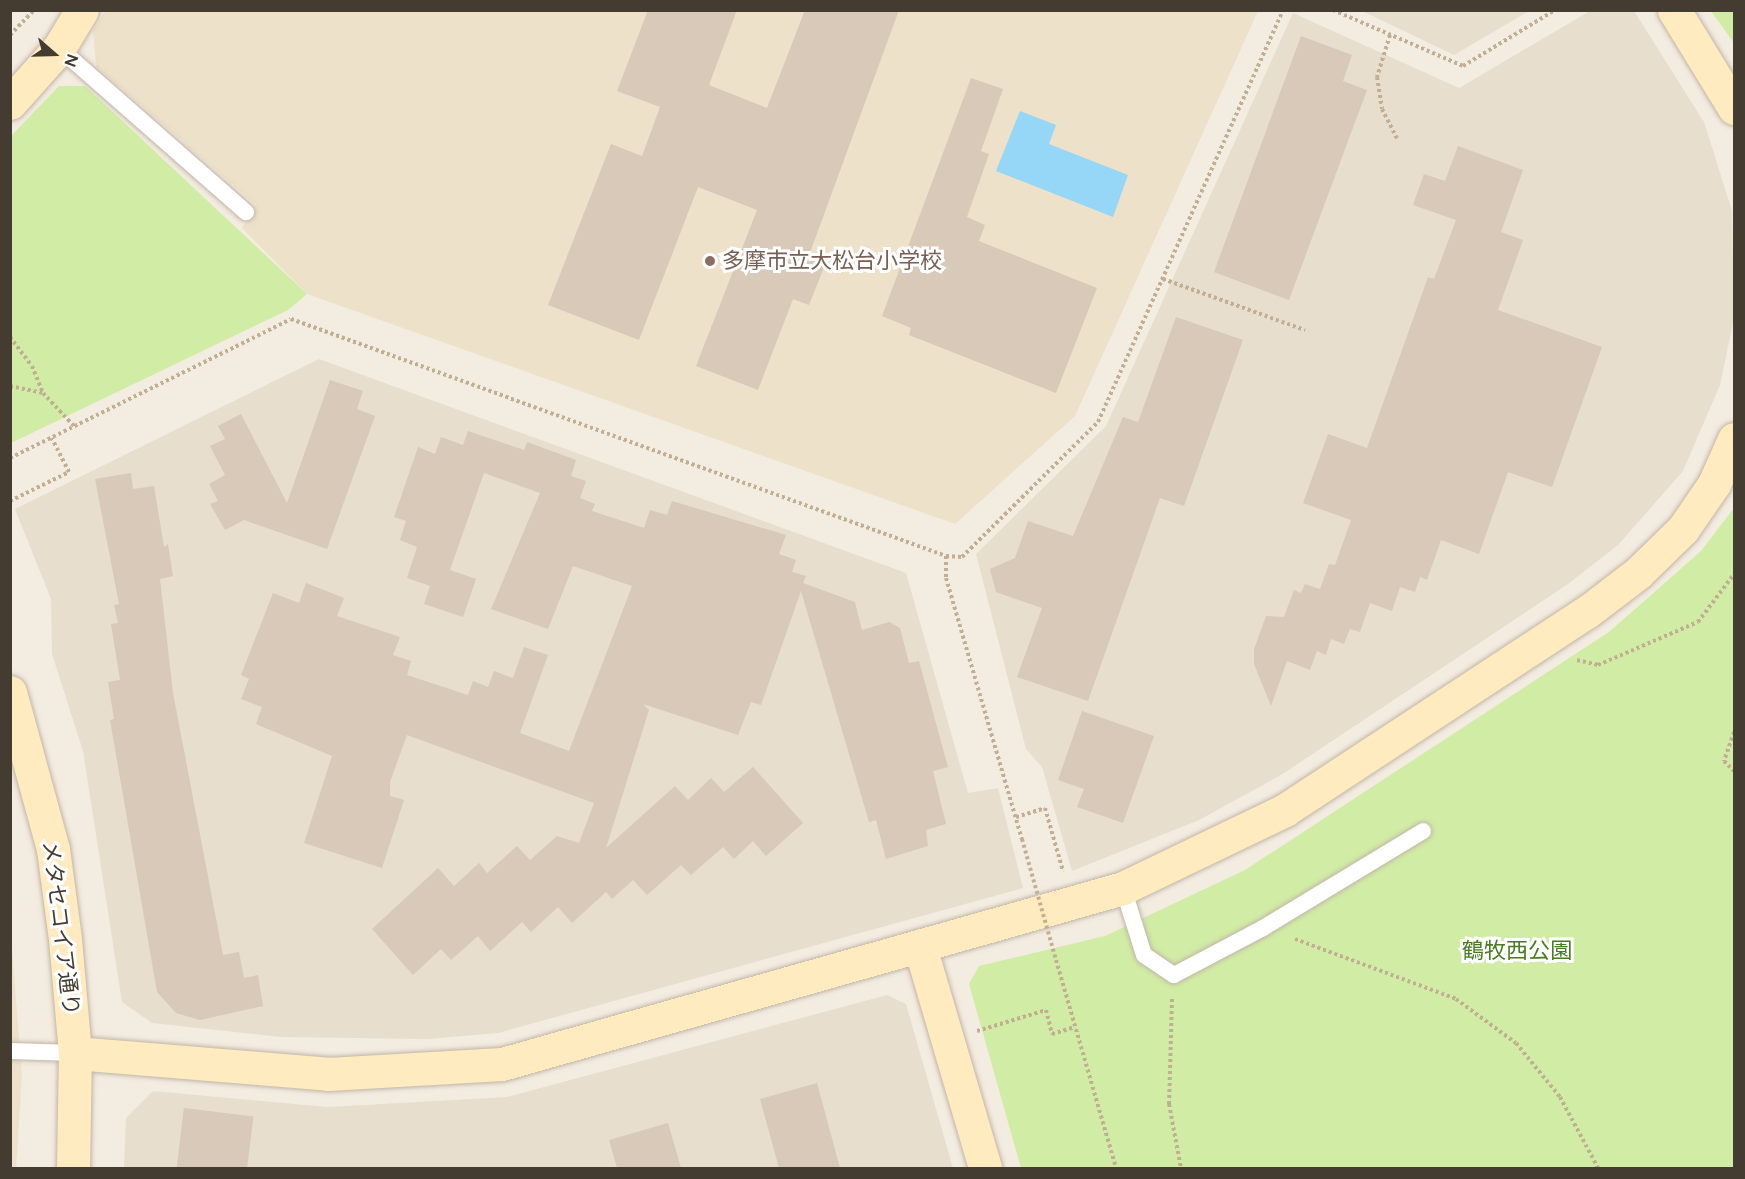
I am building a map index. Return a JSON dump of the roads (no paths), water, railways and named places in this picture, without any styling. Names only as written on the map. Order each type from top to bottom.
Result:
[{"type":"street","points":[[10,103],[59,48],[82,10]]},
{"type":"street","points":[[1674,10],[1734,108]]},
{"type":"street","points":[[75,1053],[328,1074],[502,1064],[921,950],[1123,888],[1284,810],[1587,612],[1638,573],[1683,529],[1714,484],[1734,439]]},
{"type":"street","name":"メタセコイア通り","points":[[10,692],[53,849],[75,1053],[73,1168]]},
{"type":"street","points":[[921,950],[985,1168]]},
{"type":"lane","points":[[59,48],[246,212]]},
{"type":"lane","points":[[1123,888],[1144,955],[1174,975],[1263,928],[1423,831]]},
{"type":"lane","points":[[10,1051],[75,1053]]},
{"type":"water","points":[[1020,111],[1056,125],[1049,144],[1128,175],[1113,217],[996,171]]},
{"type":"place","name":"多摩市立大松台小学校","points":[[710,261]]},
{"type":"park label","name":"鶴牧西公園","points":[[1517,951]]}]
